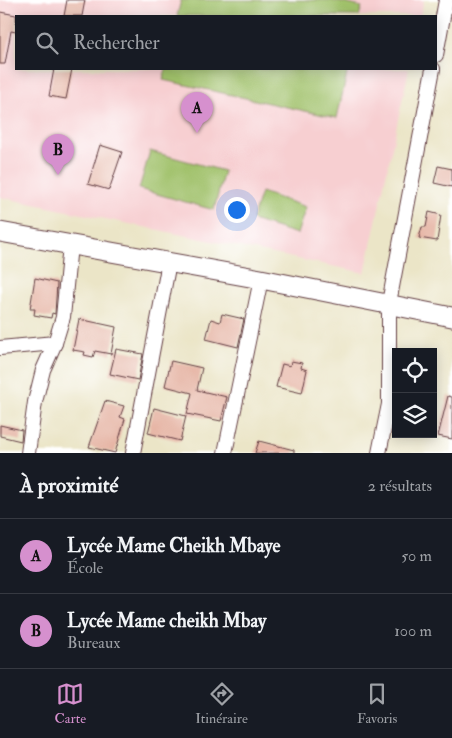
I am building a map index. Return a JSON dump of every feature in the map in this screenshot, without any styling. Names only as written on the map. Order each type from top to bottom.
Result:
[{"type":"main road","points":[[0,232],[389,303],[452,317]]},
{"type":"street","points":[[437,50],[446,0]]},
{"type":"street","points":[[379,453],[389,404],[389,303],[433,70]]},
{"type":"street","points":[[28,453],[35,402],[43,370],[55,343],[63,317],[70,245]]},
{"type":"street","points":[[133,453],[169,262]]},
{"type":"street","points":[[225,453],[261,279]]},
{"type":"street","points":[[0,348],[55,343]]},
{"type":"shaded area","points":[[0,0],[424,0],[420,15],[15,15],[15,70],[409,70],[365,273],[0,197]]},
{"type":"green space","points":[[181,0],[330,0],[362,7],[359,15],[177,15]]},
{"type":"green space","points":[[166,70],[348,70],[337,118],[163,80]]},
{"type":"green space","points":[[150,151],[224,171],[214,210],[139,189]]},
{"type":"green space","points":[[261,192],[306,207],[297,234],[252,220]]},
{"type":"building","points":[[67,0],[85,0],[82,15],[64,15]]},
{"type":"building","points":[[0,12],[16,15],[15,32],[11,31],[5,64],[0,64]]},
{"type":"building","points":[[54,70],[72,70],[66,99],[49,96]]},
{"type":"building","points":[[100,145],[122,152],[109,190],[88,184]]},
{"type":"building","points":[[438,166],[452,169],[452,187],[434,183]]},
{"type":"building","points":[[429,212],[441,215],[437,241],[419,238],[422,227],[426,227]]},
{"type":"building","points":[[35,278],[57,283],[55,314],[52,313],[51,318],[34,315],[35,309],[30,309]]},
{"type":"building","points":[[222,314],[244,319],[238,347],[206,339],[211,319],[220,322]]},
{"type":"building","points":[[79,319],[116,327],[111,354],[95,351],[93,357],[84,355],[85,352],[73,350]]},
{"type":"building","points":[[116,349],[143,354],[138,380],[110,374]]},
{"type":"building","points":[[171,361],[202,368],[197,390],[227,397],[221,421],[187,414],[192,393],[165,386]]},
{"type":"building","points":[[291,361],[302,363],[301,368],[307,370],[302,393],[276,387],[282,364],[290,366]]},
{"type":"building","points":[[448,396],[452,397],[452,439],[438,436]]},
{"type":"building","points":[[105,401],[124,406],[120,417],[125,419],[115,453],[89,447]]},
{"type":"building","points":[[154,408],[186,416],[180,441],[148,433]]},
{"type":"building","points":[[0,425],[22,430],[21,441],[0,436]]},
{"type":"building","points":[[259,441],[294,450],[294,453],[255,453]]},
{"type":"place","name":"Lycée Mame Cheikh Mbaye","points":[[197,133]]},
{"type":"place","name":"Lycée Mame cheikh Mbay","points":[[58,175]]}]
